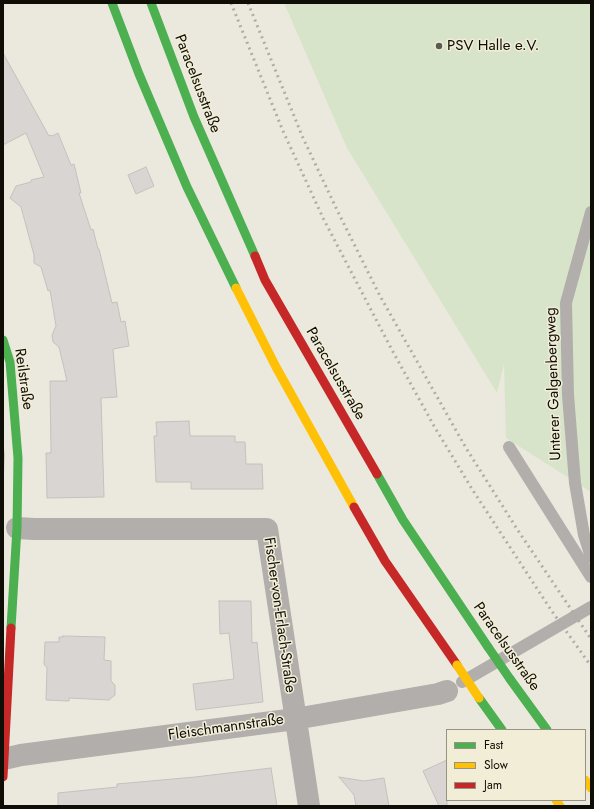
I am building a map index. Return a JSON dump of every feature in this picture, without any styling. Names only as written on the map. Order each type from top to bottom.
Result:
[{"type":"main road","points":[[112,3],[139,74],[187,187],[276,367],[385,561],[501,729]]},
{"type":"main road","name":"Paracelsusstraße","points":[[151,3],[194,117],[265,280],[403,520],[488,647],[546,729]]},
{"type":"main road","name":"Reilstraße","points":[[3,340],[10,362],[18,458],[16,528],[3,765]]},
{"type":"street","name":"Fischer-von-Erlach-Straße","points":[[16,528],[34,530],[267,529],[309,806]]},
{"type":"street","name":"Fleischmannstraße","points":[[3,765],[29,754],[295,719],[438,694],[447,691]]},
{"type":"lane","name":"Unterer Galgenbergweg","points":[[591,212],[566,303],[568,395],[575,483],[584,534],[591,557]]},
{"type":"lane","points":[[508,447],[591,577]]},
{"type":"lane","points":[[447,691],[591,607]]},
{"type":"green space","points":[[284,3],[591,3],[591,492],[506,438],[504,364],[497,393],[347,148]]},
{"type":"building","points":[[3,53],[49,136],[58,133],[71,165],[74,164],[81,193],[79,193],[99,249],[112,303],[117,302],[121,322],[125,321],[129,346],[113,349],[117,397],[101,398],[104,497],[47,498],[46,453],[51,453],[50,381],[67,381],[59,347],[53,342],[52,335],[56,326],[50,290],[48,291],[41,267],[34,263],[34,255],[21,207],[10,198],[16,186],[44,177],[26,133],[3,145]]},
{"type":"building","points":[[146,167],[154,186],[136,194],[128,175]]},
{"type":"building","points":[[189,421],[190,436],[235,436],[235,442],[245,442],[246,464],[262,464],[263,489],[191,489],[191,482],[156,482],[154,436],[157,436],[156,422]]},
{"type":"building","points":[[219,601],[251,601],[252,643],[257,642],[263,702],[196,710],[193,684],[234,679],[229,633],[220,634]]},
{"type":"building","points":[[59,637],[105,637],[104,660],[111,661],[111,681],[115,685],[115,695],[109,700],[69,698],[69,701],[46,700],[47,668],[44,664],[45,642],[59,642]]},
{"type":"building","points":[[446,760],[447,806],[439,806],[423,771]]},
{"type":"building","points":[[271,768],[277,806],[58,806],[58,793],[117,787],[117,784]]},
{"type":"building","points":[[339,777],[364,781],[384,778],[389,806],[356,806],[354,795]]},
{"type":"tram line","points":[[3,440],[3,492]]},
{"type":"railway","points":[[231,3],[283,131],[323,218],[392,350],[434,426],[472,489],[551,610],[591,666]]},
{"type":"railway","points":[[248,3],[303,138],[380,296],[466,448],[517,529],[591,639]]},
{"type":"traffic: fast","points":[[112,3],[139,74],[187,187],[236,288]]},
{"type":"traffic: fast","points":[[151,3],[194,117],[255,256]]},
{"type":"traffic: fast","points":[[3,340],[10,362],[18,458],[17,528],[11,628]]},
{"type":"traffic: fast","points":[[377,474],[403,520],[488,647]]},
{"type":"traffic: fast","points":[[488,647],[510,679]]},
{"type":"traffic: fast","points":[[510,679],[546,729]]},
{"type":"traffic: fast","points":[[479,698],[501,729]]},
{"type":"traffic: slow","points":[[236,288],[276,367],[354,507]]},
{"type":"traffic: slow","points":[[457,665],[479,698]]},
{"type":"traffic: slow","points":[[586,781],[591,788]]},
{"type":"traffic: slow","points":[[557,801],[560,806]]},
{"type":"traffic: jam","points":[[255,256],[265,280],[377,474]]},
{"type":"traffic: jam","points":[[354,507],[385,561],[457,665]]},
{"type":"traffic: jam","points":[[3,777],[11,628]]},
{"type":"place","name":"PSV Halle e.V.","points":[[439,46]]}]
